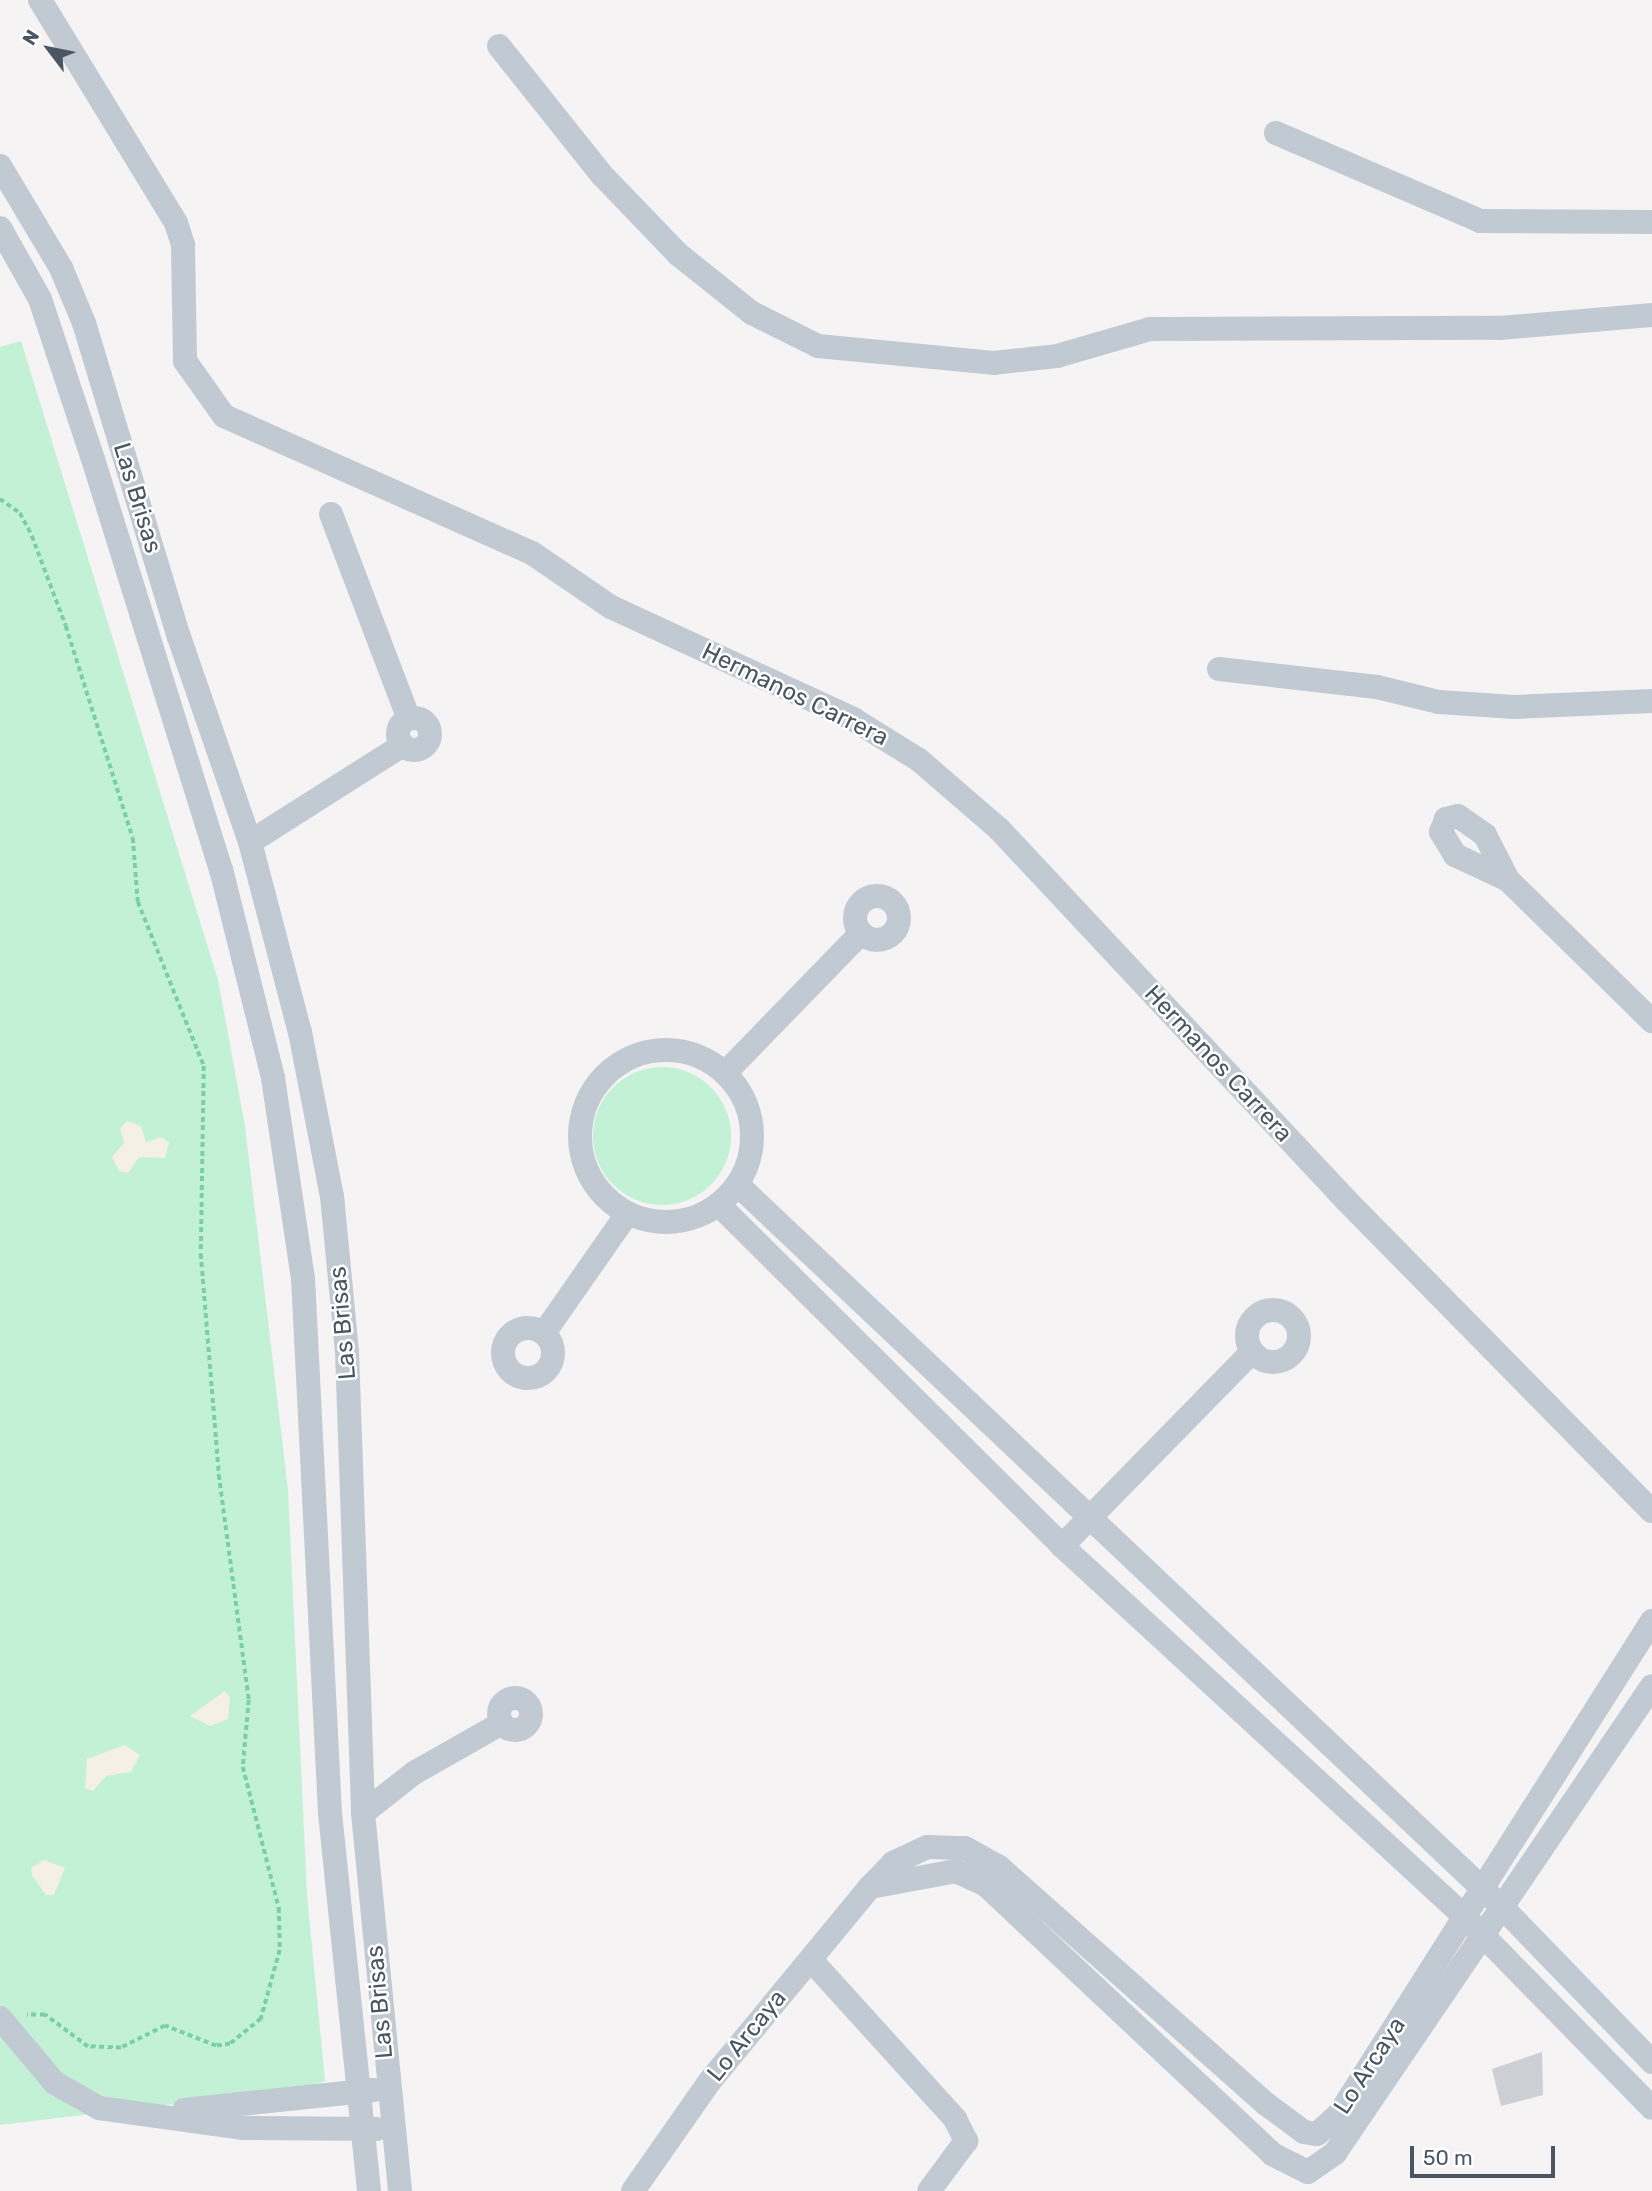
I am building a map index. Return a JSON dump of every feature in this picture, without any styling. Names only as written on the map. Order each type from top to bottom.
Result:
[{"type":"street","name":"Hermanos Carrera","points":[[40,0],[176,223],[183,245],[186,361],[225,416],[532,553],[611,607],[853,719],[919,760],[1007,837],[1346,1200],[1652,1511]]},
{"type":"street","points":[[499,46],[602,176],[678,254],[752,313],[818,346],[993,363],[1057,356],[1150,329],[1500,328],[1652,315]]},
{"type":"street","points":[[1276,133],[1480,221],[1652,222]]},
{"type":"street","name":"Las Brisas","points":[[0,166],[61,268],[84,323],[179,638],[250,842],[300,1032],[332,1196],[347,1351],[363,1813],[400,2191]]},
{"type":"street","name":"Las Brisas","points":[[0,228],[40,299],[220,869],[273,1077],[303,1278],[330,1814],[369,2191]]},
{"type":"street","points":[[220,869],[240,860],[250,842],[403,745],[398,731],[409,719],[331,514]]},
{"type":"street","points":[[1219,669],[1377,687],[1439,702],[1514,707],[1652,701]]},
{"type":"street","points":[[211,839],[233,832],[250,842]]},
{"type":"street","points":[[1508,880],[1652,1021]]},
{"type":"street","points":[[726,1072],[861,933]]},
{"type":"street","points":[[643,1052],[692,1054],[726,1072],[744,1097],[753,1126],[750,1157],[738,1185],[719,1205],[679,1221],[627,1214],[603,1196],[587,1171],[581,1133],[595,1086],[616,1065],[643,1052]]},
{"type":"street","points":[[738,1185],[1084,1518],[1502,1907],[1652,2062]]},
{"type":"street","points":[[719,1205],[1062,1546],[1465,1917],[1652,2108]]},
{"type":"street","points":[[544,1333],[627,1214]]},
{"type":"street","points":[[1062,1546],[1084,1518],[1191,1420],[1252,1352]]},
{"type":"street","name":"Lo Arcaya","points":[[633,2191],[710,2081],[870,1887],[893,1863],[928,1847],[965,1848],[998,1866],[1266,2104],[1304,2132],[1317,2134],[1340,2113],[1652,1621]]},
{"type":"street","name":"Lo Arcaya","points":[[1308,2181],[1335,2153],[1652,1686]]},
{"type":"street","points":[[1589,1721],[1613,1742]]},
{"type":"street","points":[[330,1814],[345,1797],[359,1803],[363,1813],[414,1773],[502,1723]]},
{"type":"street","points":[[870,1887],[956,1871],[986,1885],[1272,2154],[1308,2181],[1317,2134]]},
{"type":"street","points":[[811,1960],[954,2119],[966,2141],[929,2191]]},
{"type":"street","points":[[3,2022],[66,2089],[99,2108],[244,2128],[363,2132],[394,2125]]},
{"type":"street","points":[[154,2114],[388,2088]]},
{"type":"path","points":[[0,499],[26,524],[66,626],[133,838],[138,902],[205,1066],[201,1254],[219,1475],[249,1700],[243,1767],[279,1908],[280,1950],[261,2019],[230,2044],[216,2046],[165,2026],[121,2048],[88,2047],[36,2012],[3,2022]]},
{"type":"green space","points":[[21,341],[218,980],[245,1126],[288,1490],[307,1895],[325,2081],[298,2089],[0,2125],[0,347]]},
{"type":"green space","points":[[662,1067],[688,1072],[711,1087],[726,1110],[731,1136],[726,1162],[711,1185],[688,1200],[662,1205],[636,1200],[613,1185],[598,1162],[593,1136],[598,1110],[613,1087],[636,1072]]},
{"type":"sand","points":[[127,1121],[141,1126],[146,1142],[162,1137],[169,1143],[165,1158],[139,1157],[128,1173],[119,1171],[112,1157],[124,1143],[120,1129]]},
{"type":"sand","points":[[225,1691],[230,1697],[228,1719],[210,1726],[190,1716]]},
{"type":"sand","points":[[125,1745],[140,1755],[131,1772],[106,1776],[93,1791],[85,1788],[87,1759]]},
{"type":"sand","points":[[44,1860],[65,1868],[54,1895],[46,1895],[32,1875],[31,1868]]},
{"type":"building","points":[[1542,2052],[1543,2095],[1501,2106],[1492,2069]]}]
